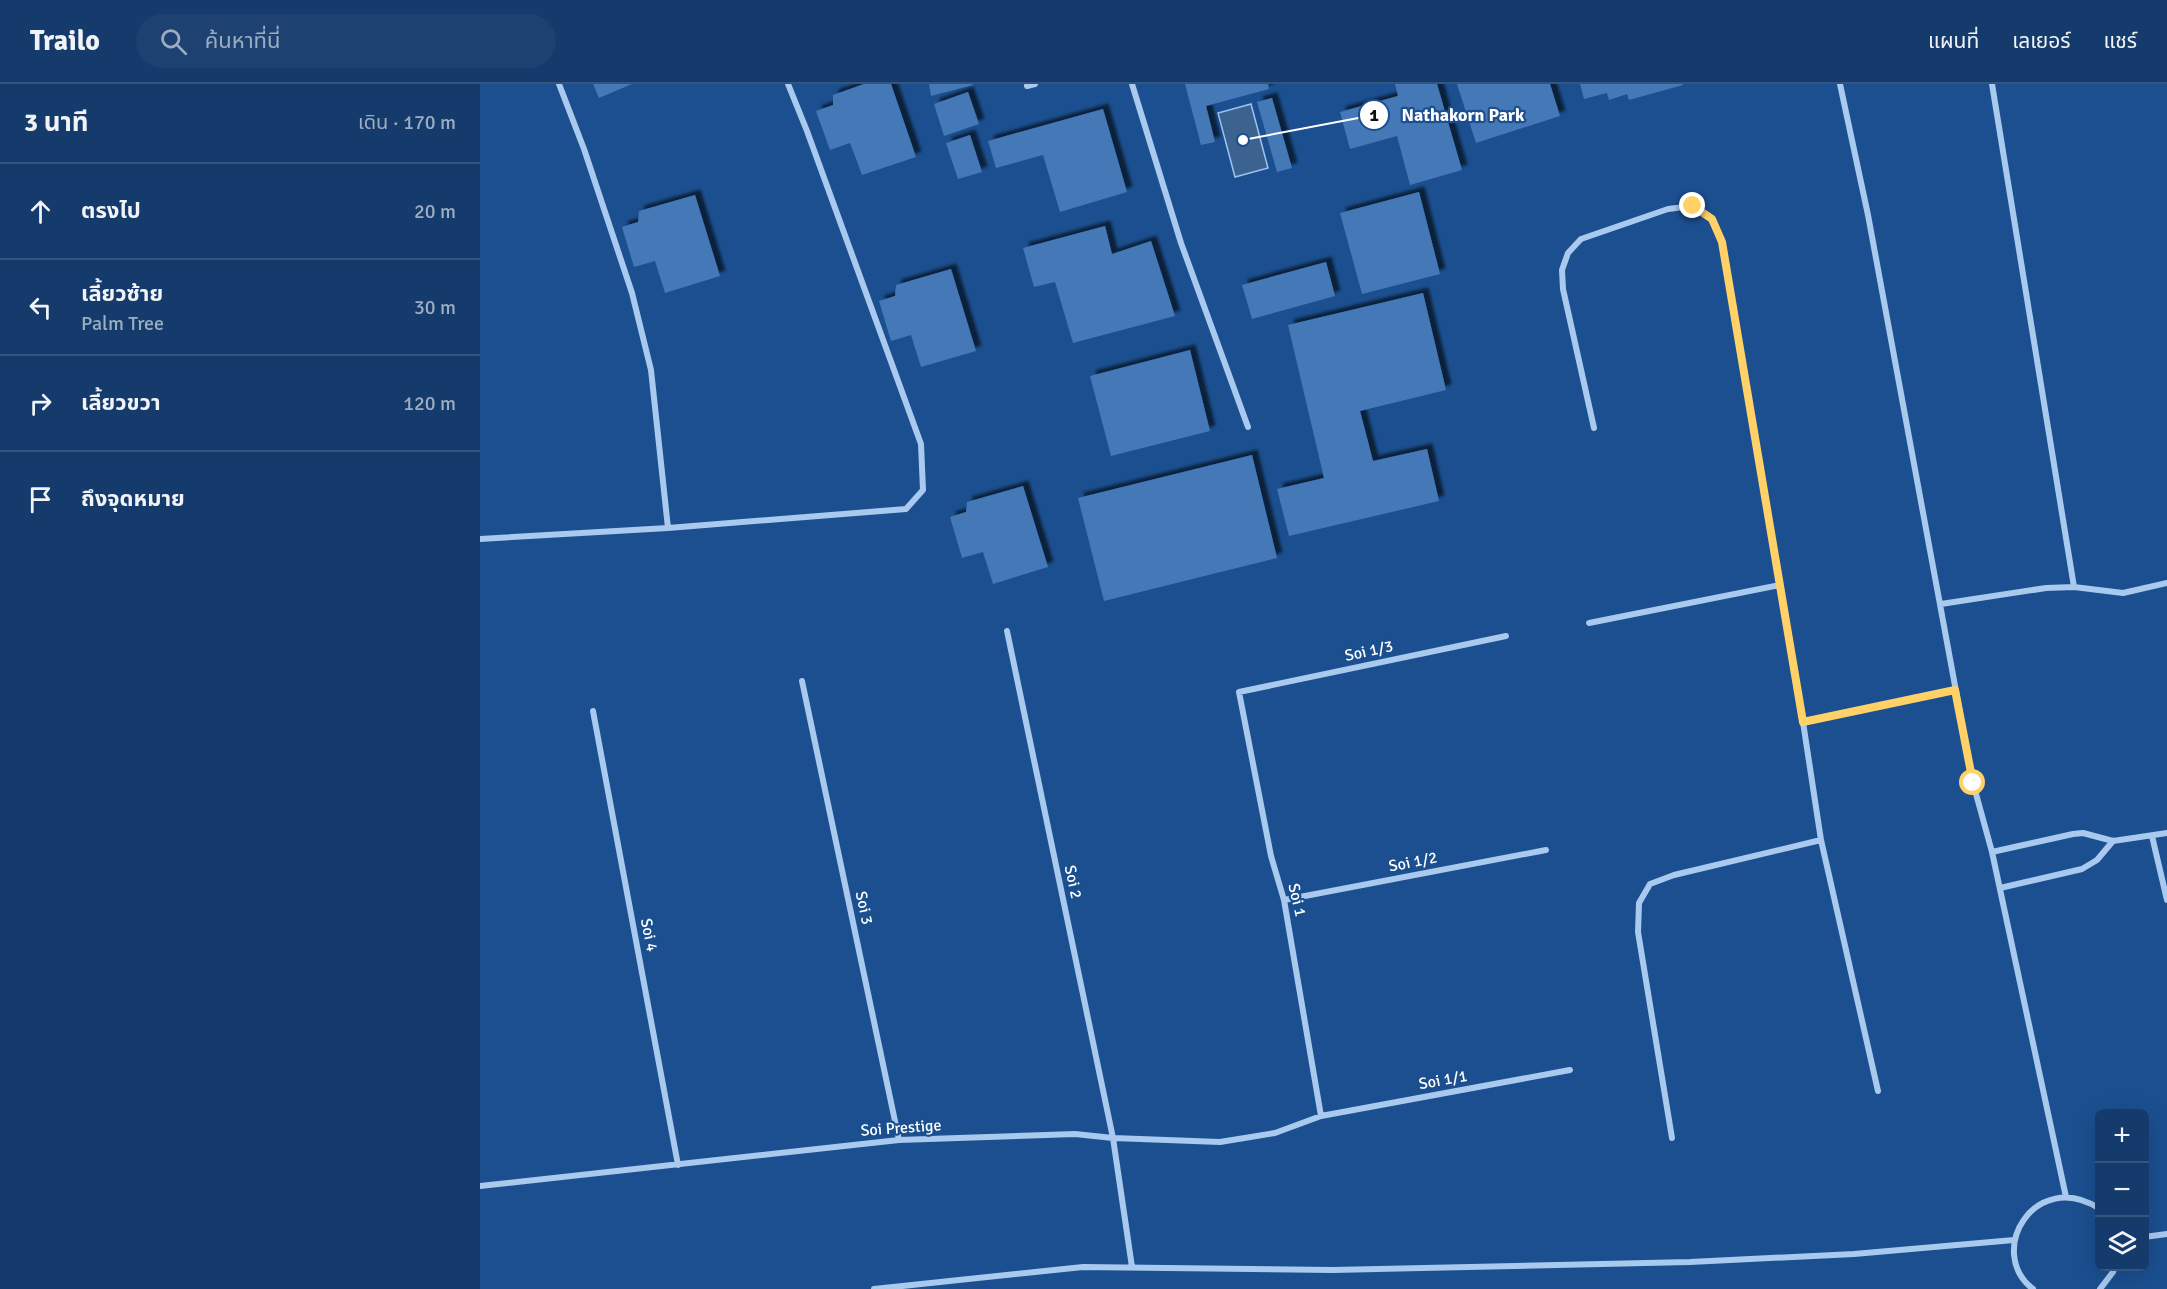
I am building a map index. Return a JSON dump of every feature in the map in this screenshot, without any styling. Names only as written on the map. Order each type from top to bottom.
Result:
[{"type":"street","points":[[559,84],[584,149],[632,293],[651,370],[668,528]]},
{"type":"street","points":[[480,539],[668,528],[906,509],[923,490],[921,444],[788,84]]},
{"type":"street","points":[[1027,86],[1035,84]]},
{"type":"street","points":[[1132,84],[1181,243],[1248,427]]},
{"type":"street","points":[[1840,84],[1868,215],[1973,783],[1992,852],[2066,1197]]},
{"type":"street","points":[[1992,84],[2074,587]]},
{"type":"street","points":[[1594,428],[1563,289],[1562,270],[1568,253],[1581,239],[1668,209],[1693,206],[1712,219],[1722,242],[1821,840],[1878,1091]]},
{"type":"street","points":[[1941,604],[2046,588],[2074,587],[2122,593],[2167,583]]},
{"type":"street","points":[[1589,623],[1780,585]]},
{"type":"street","name":"Soi 2","points":[[1007,631],[1113,1138],[1132,1267]]},
{"type":"street","name":"Soi 1/3","points":[[1239,692],[1506,636]]},
{"type":"street","name":"Soi 3","points":[[802,681],[899,1140]]},
{"type":"street","points":[[1803,722],[1955,690]]},
{"type":"street","name":"Soi 1","points":[[1239,692],[1271,856],[1284,900],[1321,1116]]},
{"type":"street","name":"Soi 4","points":[[593,711],[678,1165]]},
{"type":"street","points":[[1992,852],[2083,833],[2114,841],[2167,833]]},
{"type":"street","points":[[2152,836],[2167,900]]},
{"type":"street","points":[[1672,1138],[1638,932],[1639,903],[1650,884],[1674,875],[1821,840]]},
{"type":"street","points":[[2000,888],[2082,869],[2097,860],[2114,841]]},
{"type":"street","name":"Soi 1/2","points":[[1284,900],[1546,850]]},
{"type":"street","name":"Soi 1/1","points":[[1321,1116],[1570,1070]]},
{"type":"street","name":"Soi Prestige","points":[[480,1186],[899,1140],[1075,1134],[1113,1138],[1220,1142],[1275,1133],[1321,1116]]},
{"type":"street","points":[[2033,1289],[2019,1273],[2014,1257],[2014,1240],[2027,1214],[2038,1205],[2051,1199],[2066,1197],[2084,1199],[2095,1206]]},
{"type":"street","points":[[2149,1236],[2167,1234]]},
{"type":"street","points":[[874,1289],[1083,1267],[1333,1270],[1690,1262],[1854,1254],[2014,1240]]},
{"type":"street","points":[[2100,1289],[2114,1271]]},
{"type":"water","points":[[1251,104],[1268,168],[1235,177],[1218,113]]},
{"type":"building","points":[[593,84],[632,84],[599,98]]},
{"type":"building","points":[[864,84],[891,84],[916,157],[862,175],[850,143],[830,150],[816,111],[833,105],[833,95]]},
{"type":"building","points":[[929,84],[973,84],[973,85],[931,96]]},
{"type":"building","points":[[1185,84],[1268,84],[1269,89],[1206,106],[1215,142],[1201,145]]},
{"type":"building","points":[[1395,84],[1437,84],[1462,170],[1410,185],[1397,136],[1350,149],[1340,112],[1398,96]]},
{"type":"building","points":[[1457,84],[1550,84],[1560,116],[1476,143]]},
{"type":"building","points":[[1580,84],[1683,85],[1629,100],[1627,94],[1609,100],[1607,93],[1584,99]]},
{"type":"building","points":[[968,92],[979,124],[944,136],[934,104]]},
{"type":"building","points":[[1272,98],[1292,168],[1277,172],[1257,102]]},
{"type":"building","points":[[1103,109],[1127,192],[1060,212],[1043,155],[996,168],[988,141]]},
{"type":"building","points":[[970,135],[982,172],[958,179],[946,143]]},
{"type":"building","points":[[1419,192],[1440,274],[1362,294],[1340,213]]},
{"type":"building","points":[[695,195],[720,276],[665,293],[655,261],[634,267],[622,227],[638,222],[639,211]]},
{"type":"building","points":[[1105,226],[1112,254],[1151,241],[1175,316],[1073,343],[1055,282],[1034,287],[1023,248]]},
{"type":"building","points":[[1326,262],[1335,296],[1252,319],[1242,285]]},
{"type":"building","points":[[951,269],[976,351],[921,367],[911,335],[891,341],[879,301],[895,296],[896,285]]},
{"type":"building","points":[[1423,293],[1446,390],[1360,411],[1373,461],[1427,449],[1439,501],[1289,536],[1277,489],[1324,478],[1288,325]]},
{"type":"building","points":[[1190,350],[1210,431],[1111,456],[1090,376]]},
{"type":"building","points":[[1252,455],[1277,558],[1104,601],[1078,498]]},
{"type":"building","points":[[1023,486],[1048,567],[993,584],[983,552],[962,558],[950,517],[966,512],[967,502]]},
{"type":"place","name":"Nathakorn Park","points":[[1243,140]]},
{"type":"route","points":[[1693,206],[1712,219],[1722,242],[1803,722],[1955,690],[1973,783]]}]
